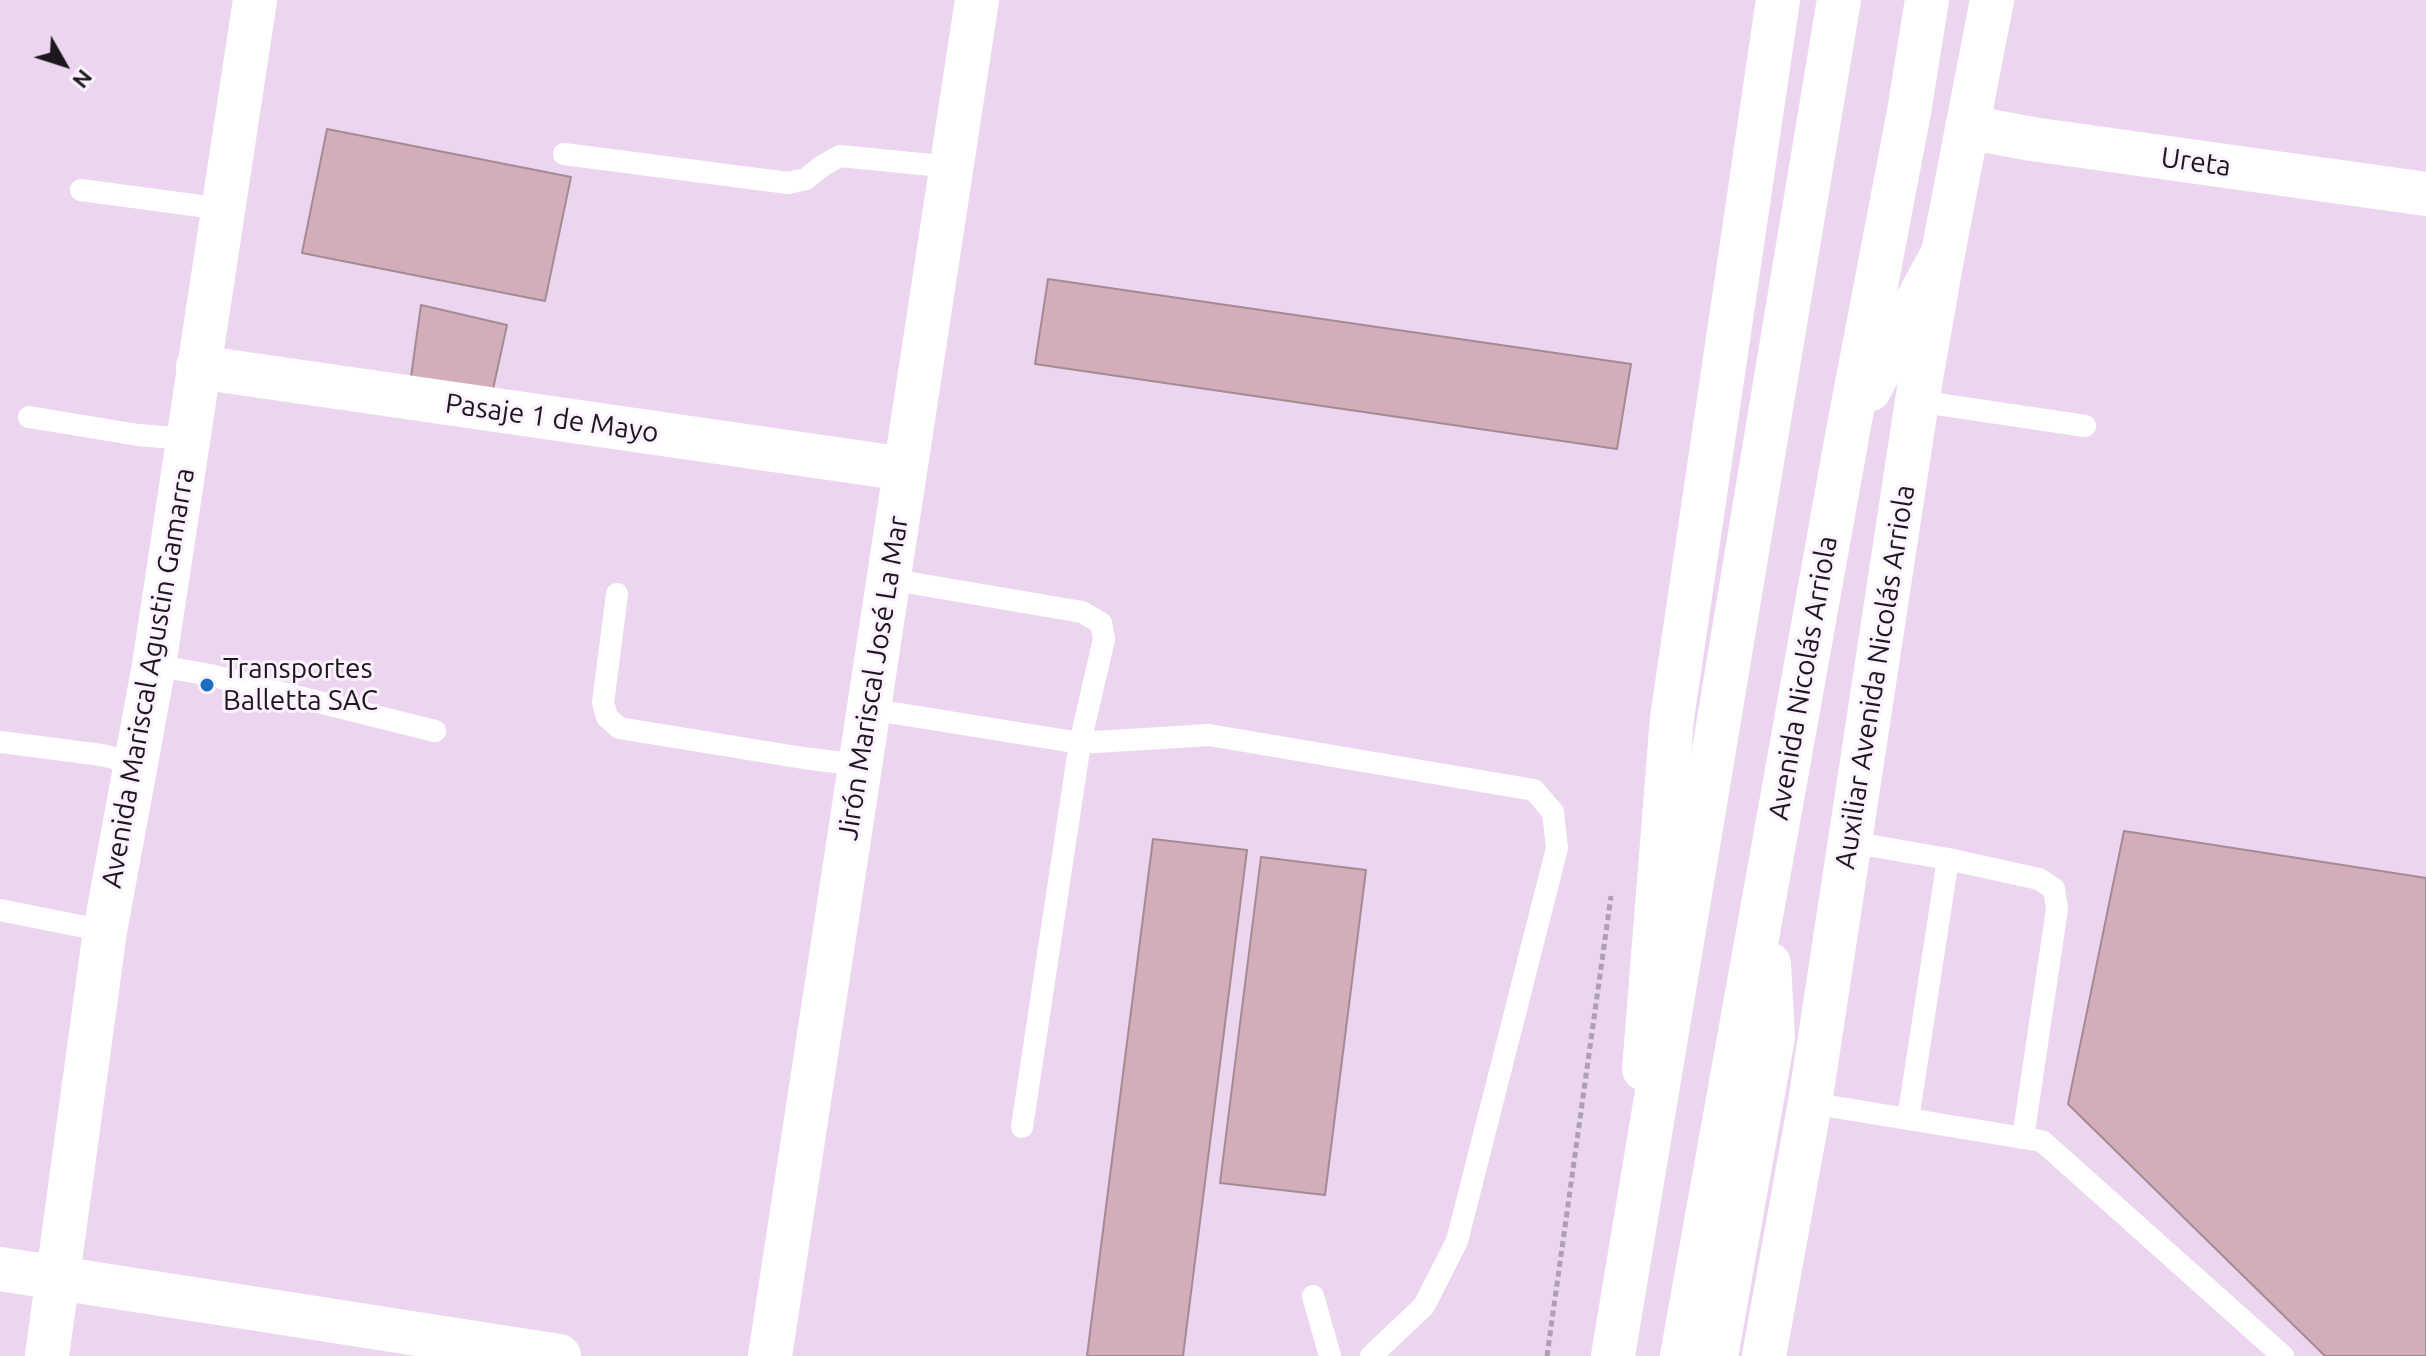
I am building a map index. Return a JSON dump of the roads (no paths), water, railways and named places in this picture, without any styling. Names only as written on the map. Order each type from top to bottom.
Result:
[{"type":"street","name":"Avenida Mariscal Agustin Gamarra","points":[[47,1356],[105,931],[154,665],[255,0]]},
{"type":"street","name":"Jirón Mariscal José La Mar","points":[[770,1356],[977,0]]},
{"type":"street","points":[[1629,1253],[1672,718],[1778,0]]},
{"type":"street","points":[[1613,1356],[1839,0]]},
{"type":"street","name":"Avenida Nicolás Arriola","points":[[1682,1356],[1927,0]]},
{"type":"street","name":"Auxiliar Avenida Nicolás Arriola","points":[[1764,1356],[1810,1103],[1917,401],[1992,0]]},
{"type":"street","name":"Ureta","points":[[1967,127],[2032,139],[2426,194]]},
{"type":"street","points":[[1848,431],[1943,253]]},
{"type":"street","name":"Pasaje 1 de Mayo","points":[[198,367],[905,469]]},
{"type":"street","points":[[1716,1356],[1773,1037],[1764,895]]},
{"type":"street","points":[[0,1269],[559,1356]]},
{"type":"lane","points":[[564,154],[788,183],[806,179],[840,156],[951,167]]},
{"type":"lane","points":[[81,190],[223,209]]},
{"type":"lane","points":[[1917,401],[2085,426]]},
{"type":"lane","points":[[29,417],[138,435],[187,439]]},
{"type":"lane","points":[[888,579],[1082,612],[1101,623],[1104,639],[1080,743],[1022,1127]]},
{"type":"lane","points":[[617,594],[603,703],[607,717],[619,728],[860,765]]},
{"type":"lane","points":[[154,665],[210,675],[435,731]]},
{"type":"lane","points":[[869,709],[1080,743],[1209,735],[1534,790],[1553,812],[1557,848],[1457,1241],[1424,1306],[1371,1356]]},
{"type":"lane","points":[[0,742],[102,755],[137,764]]},
{"type":"lane","points":[[1850,842],[2039,879],[2054,889],[2057,909],[2023,1138]]},
{"type":"lane","points":[[1908,1119],[1948,859]]},
{"type":"lane","points":[[0,910],[105,931]]},
{"type":"lane","points":[[1810,1103],[2042,1141],[2283,1356]]},
{"type":"lane","points":[[1313,1296],[1330,1356]]},
{"type":"place","name":"Transportes Balletta SAC","points":[[207,685]]}]
